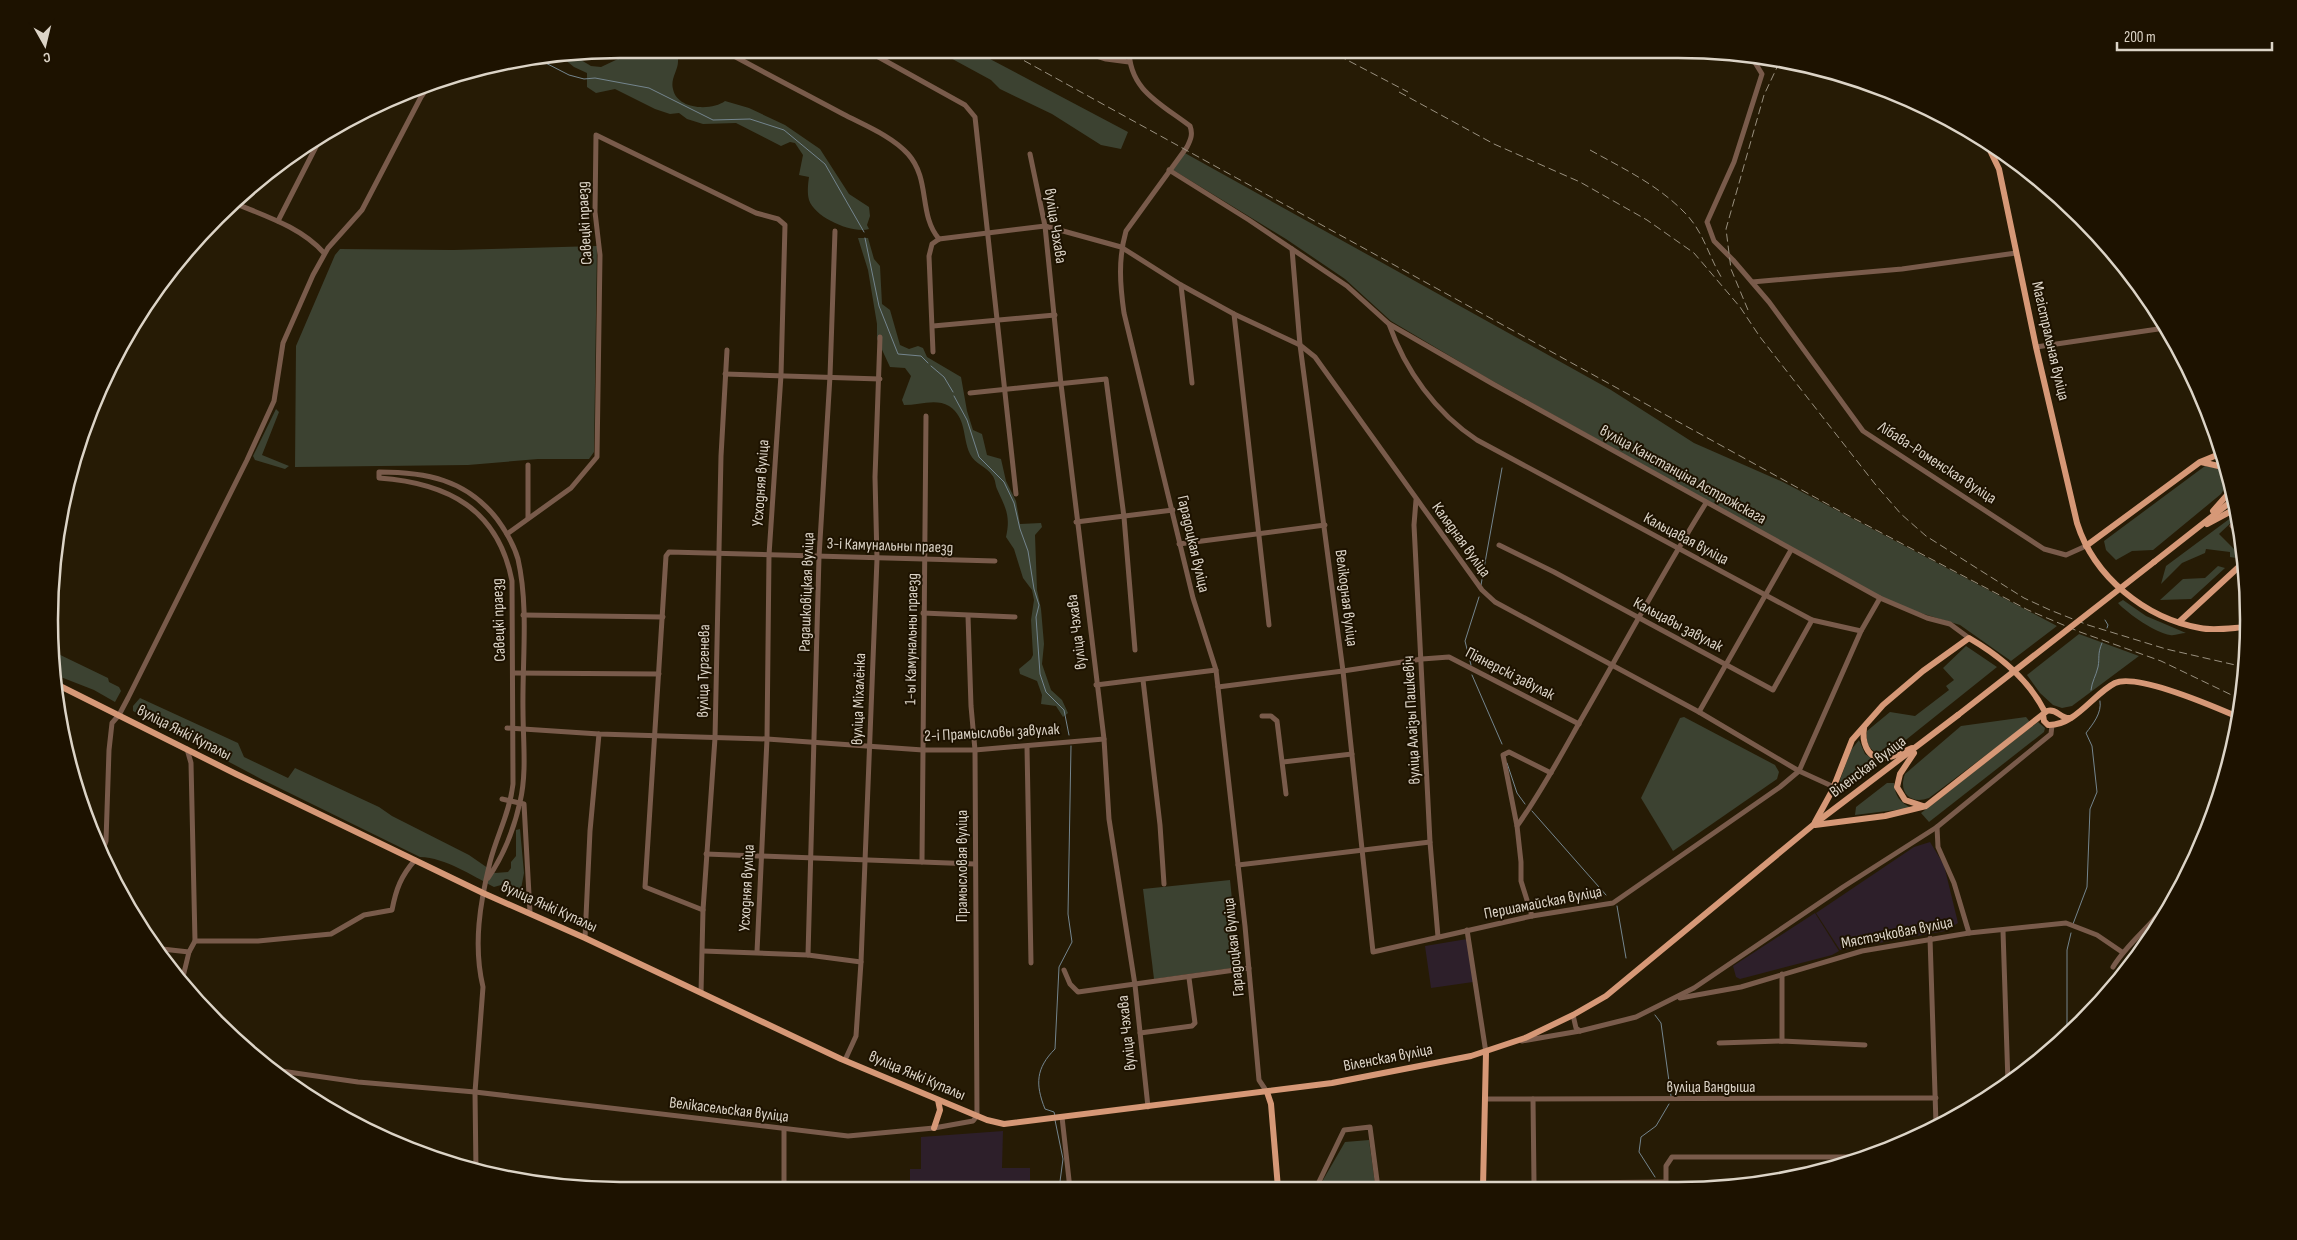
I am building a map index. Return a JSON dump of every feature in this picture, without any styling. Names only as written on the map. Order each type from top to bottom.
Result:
[{"type":"main road","name":"Магістральная вуліца","points":[[1996,156],[2036,347],[2078,523],[2086,546]]},
{"type":"main road","points":[[2215,456],[2200,462],[2086,546],[2094,559],[2113,581],[2136,602],[2179,622],[2206,629],[2240,627]]},
{"type":"main road","points":[[2200,462],[2218,466]]},
{"type":"main road","points":[[2188,535],[2226,497]]},
{"type":"main road","name":"Віленская вуліца","points":[[1267,1092],[1374,1076],[1486,1052],[1512,1043],[1574,1014],[1606,996],[1813,826],[1919,746],[2228,504]]},
{"type":"main road","points":[[2188,535],[2229,512]]},
{"type":"main road","points":[[2179,622],[2237,569]]},
{"type":"main road","points":[[1813,826],[1834,787],[1847,750],[1864,726],[1883,705],[1923,670],[1969,638],[2004,661],[2025,682],[2044,713],[2046,724],[2054,724],[2068,719],[2114,683],[2126,680],[2144,683],[2210,704],[2231,715]]},
{"type":"main road","name":"вуліца Янкі Купалы","points":[[61,687],[483,893],[585,938],[845,1060],[938,1100],[977,1116],[1004,1124],[1062,1117]]},
{"type":"main road","points":[[1813,826],[1885,816],[1926,806],[2044,713],[2054,710],[2068,719]]},
{"type":"main road","points":[[2054,724],[2058,714]]},
{"type":"main road","points":[[1864,726],[1863,739],[1866,748],[1876,757],[1888,757],[1919,746]]},
{"type":"main road","points":[[1919,746],[1900,774],[1897,787],[1905,800],[1926,806]]},
{"type":"main road","points":[[1483,1182],[1486,1052]]},
{"type":"main road","points":[[1062,1117],[1267,1092],[1271,1104],[1278,1182]]},
{"type":"main road","points":[[934,1128],[940,1110],[938,1100]]},
{"type":"street","points":[[738,58],[881,134],[907,153],[919,170],[926,199],[928,219],[939,239]]},
{"type":"street","points":[[880,58],[965,105],[975,117],[986,234],[1016,494]]},
{"type":"street","points":[[1104,58],[1117,62],[1129,62]]},
{"type":"street","name":"Гарадоцкая вуліца","points":[[1129,58],[1134,79],[1141,87],[1190,126],[1191,139],[1132,221],[1121,247],[1119,280],[1124,313],[1173,510],[1179,544],[1193,598],[1216,670],[1249,968],[1259,1080],[1267,1092]]},
{"type":"street","name":"Лібава-Роменская вуліца","points":[[1755,63],[1762,74],[1734,162],[1707,222],[1714,241],[1752,282],[1863,431],[2044,549],[2066,555],[2086,546]]},
{"type":"street","points":[[104,844],[106,841],[112,723],[119,715],[248,460],[274,401],[283,343],[324,253],[362,210],[423,93]]},
{"type":"street","name":"Усходняя вуліца","points":[[596,135],[756,213],[778,219],[784,225],[780,374],[769,555],[767,739],[757,952]]},
{"type":"street","name":"Савецкі праезд","points":[[507,534],[571,488],[597,457],[600,255],[595,212],[596,135]]},
{"type":"street","points":[[278,221],[316,147]]},
{"type":"street","name":"вуліца Чэхава","points":[[1030,154],[1045,226],[1055,315],[1060,384],[1104,739],[1109,819],[1135,986],[1148,1107]]},
{"type":"street","name":"вуліца Канстанціна Астрожскага","points":[[1168,170],[1347,286],[1389,324],[1791,550],[1880,598],[1927,618],[1950,624],[1969,638]]},
{"type":"street","points":[[240,205],[278,221],[310,239],[324,253]]},
{"type":"street","points":[[933,352],[929,256],[932,244],[939,239],[1045,226]]},
{"type":"street","name":"Калядная вуліца","points":[[1045,226],[1121,247],[1181,285],[1234,314],[1300,345],[1315,356],[1416,500],[1482,590],[1495,602],[1700,712],[1799,771],[1834,787]]},
{"type":"street","name":"Радашковіцкая вуліца","points":[[808,954],[816,744],[820,557],[830,376],[835,231]]},
{"type":"street","name":"Велікодная вуліца","points":[[1292,249],[1300,345],[1343,671],[1373,952]]},
{"type":"street","points":[[1752,282],[1902,269],[2016,253]]},
{"type":"street","points":[[1181,285],[1192,383]]},
{"type":"street","points":[[1234,314],[1269,625]]},
{"type":"street","points":[[933,326],[1055,315]]},
{"type":"street","name":"вуліца Канстанціна Астрожскага","points":[[1389,324],[1395,341],[1415,376],[1440,410],[1459,428],[1504,456]]},
{"type":"street","points":[[2036,347],[2158,329]]},
{"type":"street","name":"вуліца Міхалёнка","points":[[845,1060],[856,1036],[861,962],[877,559],[875,477],[880,337]]},
{"type":"street","name":"вуліца Тургенева","points":[[700,993],[706,854],[715,738],[719,553],[727,350]]},
{"type":"street","points":[[725,374],[780,374],[880,379]]},
{"type":"street","points":[[970,393],[1106,379],[1124,517],[1135,650]]},
{"type":"street","name":"1-ы Камунальны праезд","points":[[922,862],[926,416]]},
{"type":"street","name":"Кальцавая вуліца","points":[[1504,456],[1812,620],[1861,631]]},
{"type":"street","points":[[528,465],[528,518]]},
{"type":"street","name":"Савецкі праезд","points":[[475,1092],[483,987],[480,972],[479,910],[488,878],[490,861],[511,801],[512,582],[507,558],[499,540],[482,519],[450,494],[431,485],[379,478],[379,472],[422,473],[442,478],[483,504],[497,518],[507,534],[517,557],[521,580],[523,615],[522,804],[530,913]]},
{"type":"street","name":"вуліца Алаізы Пашкевіч","points":[[1416,500],[1414,525],[1430,842],[1438,938]]},
{"type":"street","points":[[1517,826],[1536,799],[1613,667],[1678,548],[1706,503]]},
{"type":"street","points":[[1076,522],[1173,510]]},
{"type":"street","points":[[1179,544],[1258,532],[1324,525]]},
{"type":"street","name":"Кальцавы завулак","points":[[1499,545],[1554,572],[1773,690],[1812,620]]},
{"type":"street","points":[[1700,712],[1791,550]]},
{"type":"street","name":"3-і Камунальны праезд","points":[[663,617],[666,556],[669,552],[996,561]]},
{"type":"street","points":[[1799,771],[1861,631],[1880,598]]},
{"type":"street","points":[[923,613],[1015,617]]},
{"type":"street","points":[[523,615],[663,617],[645,887],[703,910]]},
{"type":"street","name":"Прамысловая вуліца","points":[[968,616],[971,706],[975,750],[977,1116]]},
{"type":"street","name":"Піянерскі завулак","points":[[1218,687],[1449,657],[1579,724]]},
{"type":"street","points":[[1096,685],[1216,670]]},
{"type":"street","points":[[513,673],[659,674]]},
{"type":"street","points":[[1143,680],[1160,820],[1164,884]]},
{"type":"street","points":[[1262,716],[1271,716],[1277,721],[1286,794]]},
{"type":"street","name":"Віленская вуліца","points":[[1512,1043],[1580,1031],[1636,1017],[1694,988],[1843,887],[1937,827],[2051,734],[2054,724]]},
{"type":"street","name":"2-і Прамысловы завулак","points":[[510,728],[598,734],[767,739],[816,744],[870,745],[923,750],[1028,747],[1104,739]]},
{"type":"street","points":[[585,938],[590,831],[598,734]]},
{"type":"street","points":[[1028,747],[1031,963]]},
{"type":"street","points":[[184,974],[189,952],[195,941],[191,763],[187,749]]},
{"type":"street","points":[[1532,916],[1521,881],[1517,826],[1503,755],[1509,752],[1551,773]]},
{"type":"street","points":[[1283,762],[1352,754]]},
{"type":"street","name":"Першамайская вуліца","points":[[1373,952],[1532,916],[1613,902],[1799,771]]},
{"type":"street","points":[[502,799],[522,804]]},
{"type":"street","name":"Савецкі праезд","points":[[488,878],[500,860],[522,804]]},
{"type":"street","points":[[1937,827],[1938,847],[1954,883],[1969,933]]},
{"type":"street","points":[[1238,865],[1430,842]]},
{"type":"street","points":[[706,854],[975,864]]},
{"type":"street","points":[[195,941],[258,940],[331,934],[364,915],[392,910],[397,886],[404,872],[416,860]]},
{"type":"street","points":[[2113,967],[2122,952],[2155,916]]},
{"type":"street","name":"Мястэчковая вуліца","points":[[1674,999],[1741,987],[1862,951],[1930,938],[1969,933],[2066,924],[2097,935],[2122,952]]},
{"type":"street","points":[[1467,930],[1486,1052]]},
{"type":"street","points":[[2003,931],[2008,1075]]},
{"type":"street","points":[[1930,938],[1936,1119]]},
{"type":"street","points":[[164,949],[189,952]]},
{"type":"street","points":[[703,951],[808,954],[861,962]]},
{"type":"street","points":[[1064,970],[1070,984],[1078,992],[1135,986],[1249,968]]},
{"type":"street","points":[[1782,974],[1782,1041]]},
{"type":"street","points":[[1140,1033],[1192,1026],[1195,1023],[1189,978]]},
{"type":"street","points":[[1694,988],[1697,996]]},
{"type":"street","points":[[1574,1014],[1576,1028],[1580,1031]]},
{"type":"street","points":[[1718,1043],[1782,1041],[1865,1045]]},
{"type":"street","name":"Велікасельская вуліца","points":[[284,1071],[358,1082],[475,1092],[784,1130],[848,1136],[966,1124],[977,1116]]},
{"type":"street","points":[[475,1092],[476,1163]]},
{"type":"street","name":"вуліца Вандыша","points":[[1486,1099],[1936,1098]]},
{"type":"street","points":[[1533,1099],[1534,1182]]},
{"type":"street","points":[[1062,1117],[1069,1182]]},
{"type":"street","points":[[1319,1182],[1344,1130],[1370,1127],[1377,1182]]},
{"type":"street","points":[[784,1130],[784,1182]]},
{"type":"street","points":[[1666,1182],[1666,1166],[1672,1157],[1844,1157]]},
{"type":"shaded area","points":[[1930,842],[1944,865],[1958,923],[1945,931],[1840,950],[1816,913],[1914,847]]},
{"type":"shaded area","points":[[1815,913],[1839,951],[1832,955],[1740,979],[1736,977],[1733,966]]},
{"type":"shaded area","points":[[1467,939],[1473,982],[1431,988],[1425,946]]},
{"type":"shaded area","points":[[1003,1131],[1002,1168],[1030,1168],[1030,1182],[910,1182],[910,1169],[921,1169],[921,1137]]},
{"type":"green space","points":[[620,58],[677,58],[677,67],[672,85],[676,96],[681,101],[688,105],[704,107],[725,101],[749,108],[785,125],[820,149],[849,194],[869,207],[870,216],[867,225],[869,229],[862,230],[845,227],[826,218],[813,207],[808,194],[809,177],[799,175],[803,155],[795,143],[790,142],[781,146],[736,123],[703,124],[687,119],[679,113],[670,114],[655,109],[615,89],[596,93],[587,87],[587,73],[566,60],[580,59],[591,66],[601,67]]},
{"type":"green space","points":[[951,58],[988,58],[1128,132],[1121,149],[1101,145],[1052,114],[1000,89],[991,80]]},
{"type":"green space","points":[[1183,152],[1611,390],[1694,443],[1783,482],[2057,626],[2011,661],[1960,625],[1917,612],[1877,595],[1482,375],[1391,321],[1345,279],[1286,239],[1170,168]]},
{"type":"green space","points":[[858,238],[868,238],[874,259],[880,266],[882,304],[890,310],[900,345],[909,349],[918,346],[923,348],[927,357],[961,377],[967,411],[973,430],[982,434],[987,455],[1001,459],[1006,481],[1016,501],[1020,524],[1041,523],[1042,527],[1035,535],[1037,590],[1041,609],[1044,644],[1042,664],[1051,690],[1062,700],[1068,713],[1063,717],[1056,706],[1041,704],[1042,695],[1037,681],[1020,674],[1019,669],[1033,655],[1031,620],[1034,600],[1032,590],[1023,578],[1014,549],[1006,537],[1008,523],[1006,512],[994,479],[990,472],[970,454],[959,416],[949,406],[939,402],[904,405],[902,400],[911,376],[905,368],[890,367],[877,339],[877,324],[868,270]]},
{"type":"green space","points":[[597,246],[594,452],[589,459],[538,459],[468,465],[295,467],[296,346],[335,255],[340,249],[453,250]]},
{"type":"green space","points":[[276,409],[279,412],[262,455],[289,466],[285,469],[255,460],[253,456]]},
{"type":"green space","points":[[2205,466],[2218,469],[2224,489],[2221,494],[2153,550],[2132,551],[2116,560],[2106,550],[2104,541]]},
{"type":"green space","points":[[2230,518],[2231,523],[2219,534],[2235,550],[2236,558],[2230,557],[2230,552],[2206,549],[2205,553],[2182,563],[2161,584],[2166,566]]},
{"type":"green space","points":[[2218,566],[2225,568],[2191,599],[2160,600],[2183,579],[2205,578]]},
{"type":"green space","points":[[2123,600],[2146,616],[2186,633],[2164,634],[2150,627],[2118,603]]},
{"type":"green space","points":[[2079,634],[2139,656],[2072,706],[2062,708],[2053,705],[2040,693],[2027,675]]},
{"type":"green space","points":[[1966,646],[1997,667],[1892,751],[1879,754],[1870,748],[1867,742],[1867,731],[1890,712],[1915,716],[1949,690],[1946,686],[1954,680],[1943,668]]},
{"type":"green space","points":[[59,654],[108,678],[109,682],[119,687],[121,691],[115,702],[94,690],[61,677]]},
{"type":"green space","points":[[140,698],[238,743],[244,757],[288,778],[295,768],[379,807],[392,816],[469,855],[495,873],[508,872],[511,868],[511,862],[516,856],[516,830],[520,829],[524,873],[521,889],[514,892],[501,885],[494,887],[449,864],[439,860],[420,857],[263,780],[133,711],[133,706]]},
{"type":"green space","points":[[1684,717],[1775,765],[1779,772],[1777,779],[1673,851],[1641,798],[1680,718]]},
{"type":"green space","points":[[2026,717],[2030,722],[1929,798],[1916,800],[1907,795],[1903,786],[1905,774],[1961,726]]},
{"type":"green space","points":[[2038,722],[2045,728],[2044,732],[1929,822],[1921,813]]},
{"type":"green space","points":[[1859,740],[1865,754],[1878,762],[1877,766],[1842,793],[1836,791],[1851,750]]},
{"type":"green space","points":[[1887,783],[1894,783],[1899,798],[1904,804],[1912,808],[1855,815],[1856,807]]},
{"type":"green space","points":[[1230,880],[1239,967],[1154,979],[1143,889]]},
{"type":"green space","points":[[1369,1140],[1375,1182],[1322,1182],[1345,1142]]},
{"type":"waterway","points":[[545,62],[569,75],[584,79],[595,78],[649,88],[713,120],[750,119],[784,130],[825,164],[864,232]]},
{"type":"waterway","points":[[865,238],[879,306],[898,354],[921,356],[928,363]]},
{"type":"waterway","points":[[931,366],[944,377],[953,392]]},
{"type":"waterway","points":[[954,396],[967,420],[979,457],[1004,482],[1014,503],[1020,529],[1028,551],[1034,589],[1039,605],[1036,617],[1040,674],[1046,692],[1064,710],[1069,735]]},
{"type":"waterway","points":[[1481,585],[1502,468]]},
{"type":"waterway","points":[[1471,665],[1465,641],[1479,597]]},
{"type":"waterway","points":[[2105,620],[2108,625],[2107,628]]},
{"type":"waterway","points":[[2091,690],[2098,667],[2102,643]]},
{"type":"waterway","points":[[1472,675],[1502,744]]},
{"type":"waterway","points":[[2073,924],[2087,887],[2090,809],[2097,792],[2092,746],[2086,733],[2098,714],[2100,701]]},
{"type":"waterway","points":[[1055,1116],[1054,1112],[1045,1109],[1040,1092],[1039,1077],[1044,1063],[1055,1049],[1059,967],[1072,942],[1068,914],[1071,746]]},
{"type":"waterway","points":[[1507,763],[1517,793],[1525,804]]},
{"type":"waterway","points":[[1532,811],[1606,895]]},
{"type":"waterway","points":[[1617,906],[1626,958]]},
{"type":"waterway","points":[[2067,1025],[2067,950],[2071,933]]},
{"type":"waterway","points":[[1655,1015],[1661,1023],[1671,1096]]},
{"type":"waterway","points":[[1655,1177],[1639,1152],[1641,1137],[1656,1126],[1669,1104]]},
{"type":"waterway","points":[[1055,1120],[1063,1159],[1060,1182]]},
{"type":"railway","points":[[1019,58],[1838,510],[2028,610],[2080,632],[2161,661],[2234,696]]},
{"type":"railway","points":[[1343,58],[1408,92]]},
{"type":"railway","points":[[1748,310],[1731,269],[1726,229],[1764,95],[1777,66]]},
{"type":"railway","points":[[1399,92],[1494,144],[1580,182],[1647,220],[1694,253],[1740,307],[1760,337],[1875,484],[1901,514],[1926,536],[2024,598],[2050,610],[2088,625],[2166,649],[2237,665]]},
{"type":"railway","points":[[1590,150],[1628,171],[1675,203],[1692,220],[1697,228],[1723,280]]}]
